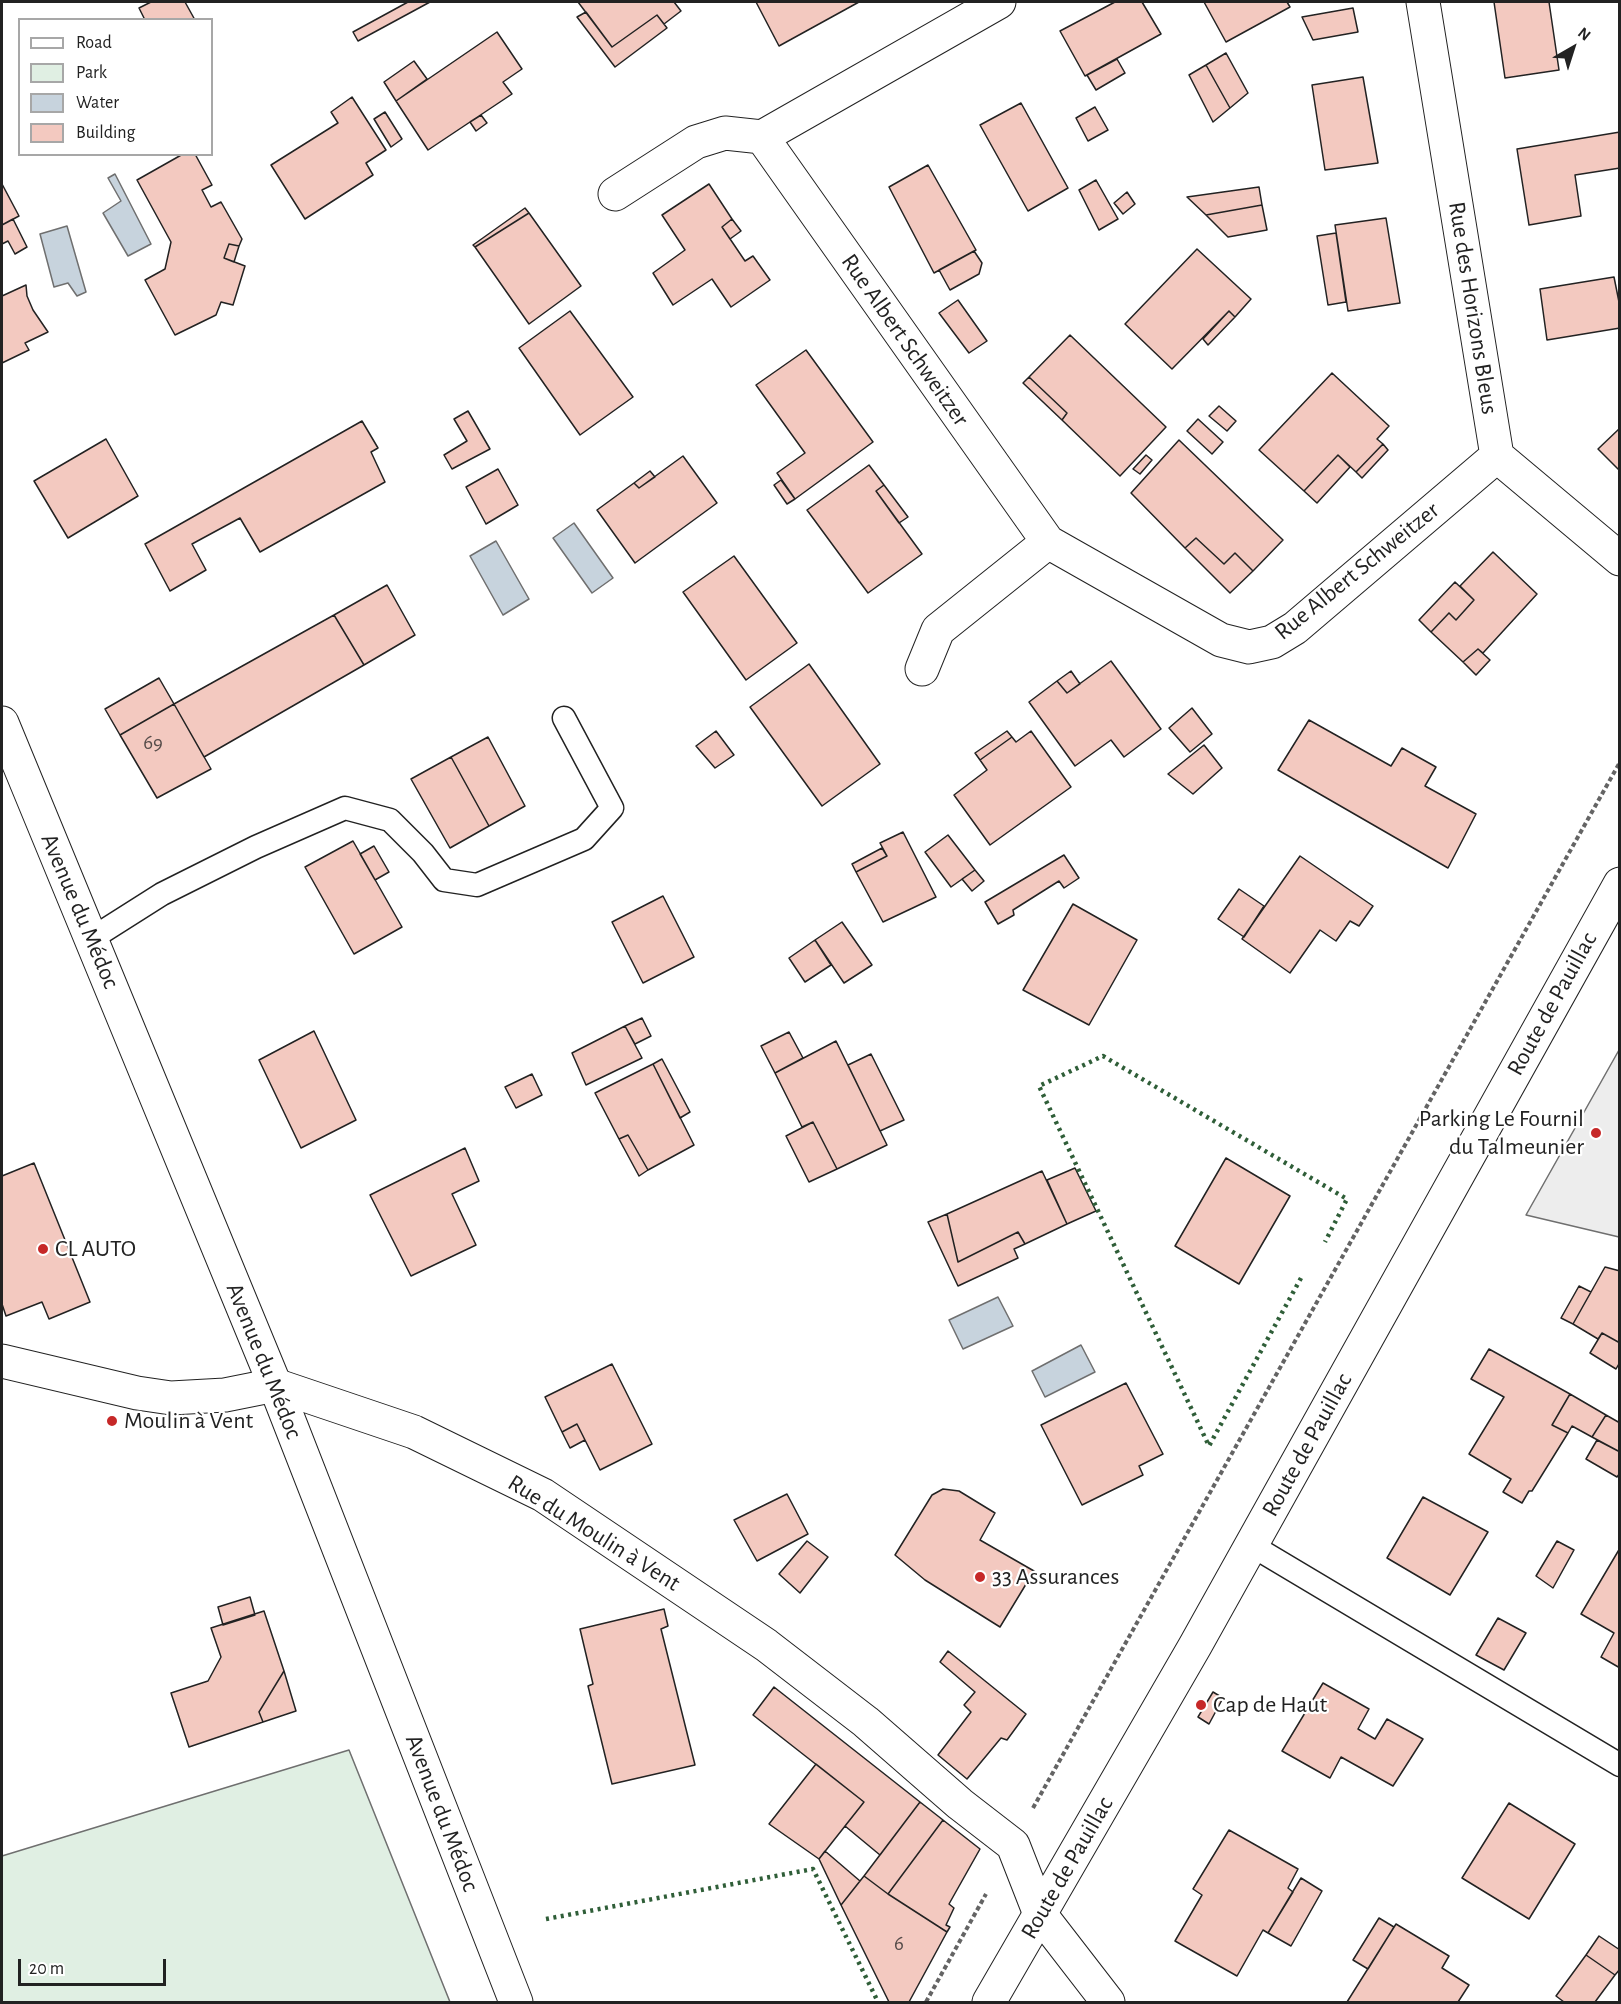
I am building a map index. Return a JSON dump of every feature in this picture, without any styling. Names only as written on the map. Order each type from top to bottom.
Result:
[{"type":"street","points":[[615,194],[696,142],[725,133],[762,137],[999,2]]},
{"type":"street","name":"Rue des Horizons Bleus","points":[[1423,2],[1497,456]]},
{"type":"street","name":"Rue Albert Schweitzer","points":[[762,137],[1048,542],[1221,640],[1250,647],[1272,642],[1295,628],[1497,456]]},
{"type":"street","points":[[1497,456],[1620,559]]},
{"type":"street","points":[[922,669],[938,630],[1048,542]]},
{"type":"street","name":"Avenue du Médoc","points":[[2,723],[275,1385],[516,2002]]},
{"type":"street","name":"Route de Pauillac","points":[[989,2002],[1251,1545],[1620,885]]},
{"type":"street","name":"Rue du Moulin à Vent","points":[[2,1361],[137,1393],[171,1398],[225,1395],[275,1385],[414,1431],[543,1496],[766,1645],[866,1722],[960,1804],[1013,1845]]},
{"type":"street","points":[[1013,1845],[1040,1914],[1108,2002]]},
{"type":"lane","points":[[91,939],[162,894],[256,847],[345,807],[390,820],[444,880],[477,885],[584,839],[612,808],[564,718]]},
{"type":"lane","points":[[1251,1545],[1620,1765]]},
{"type":"path","points":[[926,2002],[1620,762]]},
{"type":"green space","points":[[349,1750],[450,2002],[2,2002],[2,1856]]},
{"type":"shaded area","name":"Parking Le Fournil du Talmeunier","points":[[1619,1050],[1619,1237],[1526,1215]]},
{"type":"water","points":[[115,174],[151,244],[128,256],[103,213],[121,201],[108,178]]},
{"type":"water","points":[[67,226],[86,292],[77,296],[68,283],[54,287],[40,234]]},
{"type":"water","points":[[574,523],[613,578],[592,593],[553,538]]},
{"type":"water","points":[[496,541],[529,599],[503,615],[470,556]]},
{"type":"water","points":[[998,1297],[1013,1326],[963,1349],[949,1320]]},
{"type":"water","points":[[1081,1345],[1095,1372],[1045,1397],[1032,1371]]},
{"type":"building","points":[[151,2],[185,2],[194,18],[144,18],[139,8]]},
{"type":"building","points":[[408,2],[430,2],[358,41],[353,32]]},
{"type":"building","points":[[578,2],[674,2],[681,11],[664,24],[657,15],[612,47]]},
{"type":"building","points":[[756,2],[859,2],[779,46]]},
{"type":"building","points":[[1115,2],[1142,2],[1161,34],[1085,76],[1060,31]]},
{"type":"building","points":[[1204,2],[1287,2],[1290,7],[1226,42]]},
{"type":"building","points":[[1494,2],[1549,2],[1559,70],[1505,78]]},
{"type":"building","points":[[1353,8],[1358,32],[1313,40],[1302,17]]},
{"type":"building","points":[[586,12],[612,47],[657,15],[667,28],[615,67],[577,17]]},
{"type":"building","points":[[497,32],[522,69],[503,82],[512,94],[428,150],[396,101]]},
{"type":"building","points":[[1226,53],[1248,93],[1230,108],[1206,65]]},
{"type":"building","points":[[1117,59],[1125,73],[1096,90],[1087,75]]},
{"type":"building","points":[[414,61],[427,79],[396,101],[384,82]]},
{"type":"building","points":[[1206,65],[1230,108],[1213,122],[1189,75]]},
{"type":"building","points":[[1363,77],[1378,163],[1325,170],[1312,85]]},
{"type":"building","points":[[352,97],[386,150],[366,163],[373,175],[305,219],[271,165],[338,123],[331,112]]},
{"type":"building","points":[[1021,103],[1068,188],[1028,211],[980,125]]},
{"type":"building","points":[[1095,107],[1108,130],[1088,141],[1076,118]]},
{"type":"building","points":[[385,112],[402,139],[391,147],[374,119]]},
{"type":"building","points":[[481,115],[487,123],[476,131],[470,122]]},
{"type":"building","points":[[1620,132],[1620,168],[1575,175],[1581,216],[1529,225],[1517,149]]},
{"type":"building","points":[[179,156],[196,156],[212,185],[202,190],[211,207],[221,202],[242,239],[239,246],[229,244],[224,258],[245,266],[233,305],[221,302],[216,315],[175,335],[145,280],[165,269],[171,242],[137,180]]},
{"type":"building","points":[[928,165],[976,250],[934,273],[889,187]]},
{"type":"building","points":[[1096,180],[1118,219],[1099,230],[1079,190]]},
{"type":"building","points":[[2,184],[19,216],[2,225]]},
{"type":"building","points":[[709,184],[732,219],[722,227],[745,261],[753,256],[770,280],[731,307],[712,279],[673,305],[653,273],[685,250],[662,215]]},
{"type":"building","points":[[1259,187],[1262,205],[1206,215],[1187,197]]},
{"type":"building","points":[[1127,192],[1135,204],[1123,214],[1114,203]]},
{"type":"building","points":[[1262,205],[1267,230],[1228,237],[1206,215]]},
{"type":"building","points":[[525,208],[529,213],[475,247],[473,245]]},
{"type":"building","points":[[529,213],[581,286],[529,324],[475,247]]},
{"type":"building","points":[[1386,218],[1400,303],[1348,311],[1335,225]]},
{"type":"building","points":[[13,219],[27,247],[15,254],[8,241],[2,244],[2,225]]},
{"type":"building","points":[[732,219],[741,231],[730,239],[722,227]]},
{"type":"building","points":[[1336,233],[1346,302],[1328,305],[1317,236]]},
{"type":"building","points":[[229,244],[239,246],[234,262],[224,258]]},
{"type":"building","points":[[1197,249],[1251,299],[1235,317],[1229,311],[1172,369],[1125,324]]},
{"type":"building","points":[[974,251],[982,263],[979,274],[950,290],[939,270]]},
{"type":"building","points":[[1614,277],[1620,307],[1620,328],[1547,340],[1540,289]]},
{"type":"building","points":[[26,285],[27,296],[33,310],[48,332],[25,343],[29,350],[2,363],[2,296]]},
{"type":"building","points":[[958,300],[987,341],[969,353],[939,313]]},
{"type":"building","points":[[570,311],[633,397],[580,435],[519,348]]},
{"type":"building","points":[[1229,311],[1235,317],[1208,345],[1203,339]]},
{"type":"building","points":[[1070,335],[1166,427],[1120,476],[1062,420],[1067,413],[1029,377]]},
{"type":"building","points":[[806,350],[873,442],[795,499],[777,473],[805,453],[756,385]]},
{"type":"building","points":[[1332,373],[1389,426],[1377,439],[1383,444],[1356,472],[1338,455],[1304,491],[1259,450]]},
{"type":"building","points":[[1029,377],[1067,413],[1062,420],[1023,383]]},
{"type":"building","points":[[1219,406],[1236,421],[1227,431],[1209,416]]},
{"type":"building","points":[[468,411],[490,449],[452,469],[444,455],[467,441],[454,419]]},
{"type":"building","points":[[1198,419],[1223,442],[1212,454],[1187,431]]},
{"type":"building","points":[[362,421],[378,448],[371,452],[385,482],[260,552],[240,518],[192,544],[206,570],[170,591],[145,544]]},
{"type":"building","points":[[1620,428],[1620,471],[1598,449]]},
{"type":"building","points":[[106,439],[138,496],[68,538],[34,481]]},
{"type":"building","points":[[1179,440],[1283,540],[1253,571],[1235,553],[1224,564],[1196,538],[1185,548],[1131,493]]},
{"type":"building","points":[[1383,444],[1388,450],[1362,478],[1356,472]]},
{"type":"building","points":[[1146,455],[1152,460],[1140,474],[1133,469]]},
{"type":"building","points":[[1338,455],[1350,467],[1317,503],[1304,491]]},
{"type":"building","points":[[683,456],[717,503],[635,563],[597,510],[634,483],[639,488]]},
{"type":"building","points":[[869,465],[884,485],[876,491],[922,554],[868,593],[807,510]]},
{"type":"building","points":[[498,469],[518,505],[486,524],[466,487]]},
{"type":"building","points":[[650,471],[655,477],[639,488],[634,483]]},
{"type":"building","points":[[781,480],[795,499],[787,504],[774,485]]},
{"type":"building","points":[[884,485],[908,517],[899,523],[876,491]]},
{"type":"building","points":[[1196,538],[1224,564],[1235,553],[1253,571],[1230,593],[1185,548]]},
{"type":"building","points":[[1493,552],[1537,594],[1483,653],[1478,649],[1463,662],[1431,632],[1449,613],[1456,620],[1474,600],[1460,586]]},
{"type":"building","points":[[734,556],[797,643],[746,680],[683,592]]},
{"type":"building","points":[[1455,582],[1474,600],[1456,620],[1449,613],[1431,632],[1419,620]]},
{"type":"building","points":[[387,585],[415,635],[364,665],[334,615]]},
{"type":"building","points":[[334,615],[364,665],[204,757],[174,704]]},
{"type":"building","points":[[1478,649],[1490,660],[1476,675],[1463,662]]},
{"type":"building","points":[[1111,661],[1161,729],[1124,757],[1111,740],[1075,766],[1029,702],[1057,681],[1067,693]]},
{"type":"building","points":[[809,664],[880,764],[822,806],[750,707]]},
{"type":"building","points":[[1071,671],[1080,684],[1067,693],[1057,681]]},
{"type":"building","points":[[159,678],[174,704],[120,735],[105,709]]},
{"type":"building","points":[[174,704],[211,769],[157,798],[120,735]]},
{"type":"building","points":[[1192,708],[1212,734],[1190,752],[1169,728]]},
{"type":"building","points":[[1309,720],[1391,766],[1402,748],[1436,767],[1425,786],[1476,814],[1448,868],[1278,770]]},
{"type":"building","points":[[716,731],[734,755],[715,768],[696,746]]},
{"type":"building","points":[[1007,731],[1012,737],[980,760],[975,753]]},
{"type":"building","points":[[1031,731],[1071,787],[990,845],[954,795],[987,770],[980,760],[1012,737],[1016,742]]},
{"type":"building","points":[[488,737],[525,806],[489,826],[451,757]]},
{"type":"building","points":[[1204,745],[1222,768],[1193,794],[1168,774]]},
{"type":"building","points":[[451,757],[489,826],[450,848],[411,779]]},
{"type":"building","points":[[903,832],[936,897],[883,922],[856,872],[887,856],[880,843]]},
{"type":"building","points":[[948,835],[975,870],[951,887],[925,852]]},
{"type":"building","points":[[353,841],[402,927],[354,954],[305,867]]},
{"type":"building","points":[[374,846],[389,872],[375,880],[360,854]]},
{"type":"building","points":[[882,848],[887,856],[856,872],[852,864]]},
{"type":"building","points":[[1064,855],[1079,878],[1064,888],[1059,881],[1013,910],[1014,915],[998,924],[985,902]]},
{"type":"building","points":[[1300,856],[1373,906],[1359,926],[1350,921],[1336,941],[1320,930],[1290,973],[1242,939]]},
{"type":"building","points":[[975,870],[984,881],[972,891],[962,879]]},
{"type":"building","points":[[1239,889],[1264,906],[1244,937],[1218,919]]},
{"type":"building","points":[[663,896],[694,957],[643,983],[612,922]]},
{"type":"building","points":[[1073,904],[1137,940],[1089,1025],[1023,990]]},
{"type":"building","points":[[842,922],[872,965],[844,983],[815,940]]},
{"type":"building","points":[[815,940],[831,965],[805,982],[789,958]]},
{"type":"building","points":[[642,1018],[651,1036],[635,1044],[625,1026]]},
{"type":"building","points":[[625,1026],[642,1058],[586,1085],[572,1053]]},
{"type":"building","points":[[314,1031],[356,1120],[301,1148],[259,1060]]},
{"type":"building","points":[[789,1032],[803,1058],[775,1073],[761,1046]]},
{"type":"building","points":[[836,1041],[887,1145],[837,1169],[813,1122],[802,1127],[775,1073]]},
{"type":"building","points":[[871,1054],[904,1120],[880,1131],[848,1065]]},
{"type":"building","points":[[662,1059],[690,1112],[680,1118],[653,1064]]},
{"type":"building","points":[[653,1064],[694,1145],[648,1170],[628,1135],[619,1139],[595,1093]]},
{"type":"building","points":[[532,1074],[542,1095],[516,1108],[505,1087]]},
{"type":"building","points":[[813,1122],[837,1169],[809,1182],[786,1136]]},
{"type":"building","points":[[628,1135],[648,1170],[639,1176],[619,1139]]},
{"type":"building","points":[[465,1148],[479,1181],[452,1194],[476,1245],[411,1276],[370,1195]]},
{"type":"building","points":[[1226,1158],[1290,1196],[1239,1284],[1175,1246]]},
{"type":"building","points":[[34,1163],[90,1302],[49,1319],[42,1302],[6,1316],[2,1304],[2,1176]]},
{"type":"building","points":[[1075,1168],[1096,1211],[1067,1224],[1047,1180]]},
{"type":"building","points":[[1042,1171],[1067,1224],[1025,1244],[1018,1232],[958,1262],[947,1214]]},
{"type":"building","points":[[947,1214],[958,1262],[1018,1232],[1025,1244],[1014,1249],[1018,1258],[958,1286],[928,1222]]},
{"type":"building","points":[[1605,1267],[1620,1271],[1620,1343],[1602,1333],[1598,1339],[1573,1324]]},
{"type":"building","points":[[1579,1286],[1591,1292],[1573,1324],[1561,1318]]},
{"type":"building","points":[[1602,1333],[1620,1343],[1620,1362],[1616,1369],[1590,1353]]},
{"type":"building","points":[[1489,1349],[1570,1394],[1552,1425],[1568,1433],[1522,1503],[1503,1492],[1511,1479],[1469,1454],[1504,1397],[1471,1379]]},
{"type":"building","points":[[612,1364],[652,1444],[600,1470],[577,1424],[562,1432],[545,1397]]},
{"type":"building","points":[[1126,1383],[1163,1454],[1139,1466],[1143,1475],[1082,1505],[1041,1425]]},
{"type":"building","points":[[1570,1394],[1606,1415],[1592,1437],[1572,1426],[1568,1433],[1552,1425]]},
{"type":"building","points":[[1606,1415],[1620,1423],[1620,1452],[1592,1437]]},
{"type":"building","points":[[577,1424],[585,1440],[570,1448],[562,1432]]},
{"type":"building","points":[[1597,1440],[1620,1452],[1620,1473],[1617,1477],[1586,1459]]},
{"type":"building","points":[[943,1489],[959,1491],[995,1513],[980,1540],[1034,1571],[1000,1627],[925,1580],[895,1555],[932,1495]]},
{"type":"building","points":[[787,1494],[808,1534],[757,1561],[734,1520]]},
{"type":"building","points":[[1423,1497],[1488,1532],[1450,1595],[1387,1558]]},
{"type":"building","points":[[807,1541],[828,1557],[800,1593],[779,1574]]},
{"type":"building","points":[[1557,1541],[1574,1550],[1553,1588],[1536,1576]]},
{"type":"building","points":[[1620,1548],[1620,1668],[1601,1657],[1614,1633],[1581,1614]]},
{"type":"building","points":[[250,1597],[255,1615],[223,1625],[218,1607]]},
{"type":"building","points":[[664,1609],[668,1626],[661,1629],[695,1765],[612,1784],[588,1686],[593,1684],[580,1629]]},
{"type":"building","points":[[264,1611],[284,1671],[259,1712],[263,1722],[189,1747],[171,1693],[208,1681],[221,1657],[211,1628]]},
{"type":"building","points":[[1498,1618],[1526,1633],[1504,1670],[1476,1655]]},
{"type":"building","points":[[948,1651],[1026,1714],[1007,1740],[1001,1738],[967,1779],[938,1755],[971,1712],[964,1705],[975,1692],[940,1662]]},
{"type":"building","points":[[284,1671],[296,1711],[263,1722],[259,1712]]},
{"type":"building","points":[[1323,1683],[1369,1709],[1358,1729],[1375,1739],[1387,1719],[1423,1739],[1393,1786],[1341,1757],[1330,1778],[1282,1751]]},
{"type":"building","points":[[774,1687],[920,1802],[880,1855],[845,1826],[864,1802],[753,1715]]},
{"type":"building","points":[[1213,1692],[1223,1698],[1209,1724],[1198,1717]]},
{"type":"building","points":[[816,1764],[864,1802],[819,1859],[769,1824]]},
{"type":"building","points":[[920,1802],[943,1820],[888,1894],[864,1876]]},
{"type":"building","points":[[1509,1803],[1575,1844],[1529,1919],[1462,1878]]},
{"type":"building","points":[[943,1820],[980,1849],[949,1904],[954,1908],[946,1925],[950,1927],[947,1932],[888,1894]]},
{"type":"building","points":[[1229,1830],[1298,1869],[1288,1888],[1293,1892],[1268,1933],[1263,1930],[1237,1976],[1175,1941],[1202,1895],[1193,1889]]},
{"type":"building","points":[[825,1851],[860,1881],[841,1905],[819,1859]]},
{"type":"building","points":[[864,1876],[947,1932],[909,2002],[889,2002],[841,1905]]},
{"type":"building","points":[[1301,1878],[1322,1891],[1291,1946],[1268,1933]]},
{"type":"building","points":[[1379,1918],[1394,1927],[1368,1969],[1353,1960]]},
{"type":"building","points":[[1396,1924],[1449,1956],[1442,1968],[1469,1985],[1458,2002],[1347,2002]]},
{"type":"building","points":[[1599,1936],[1620,1950],[1620,1969],[1615,1975],[1586,1955]]},
{"type":"building","points":[[1586,1955],[1615,1975],[1595,2002],[1564,2002],[1556,1996]]},
{"type":"hedge","points":[[1301,1278],[1209,1446],[1039,1086],[1103,1056],[1347,1199],[1325,1242]]},
{"type":"hedge","points":[[546,1919],[813,1869],[878,2002]]},
{"type":"place","name":"Parking Le Fournil du Talmeunier","points":[[1596,1133]]},
{"type":"place","name":"CL AUTO","points":[[43,1249]]},
{"type":"place","name":"Moulin à Vent","points":[[112,1421]]},
{"type":"place","name":"33 Assurances","points":[[980,1577]]},
{"type":"place","name":"Cap de Haut","points":[[1201,1705]]}]
